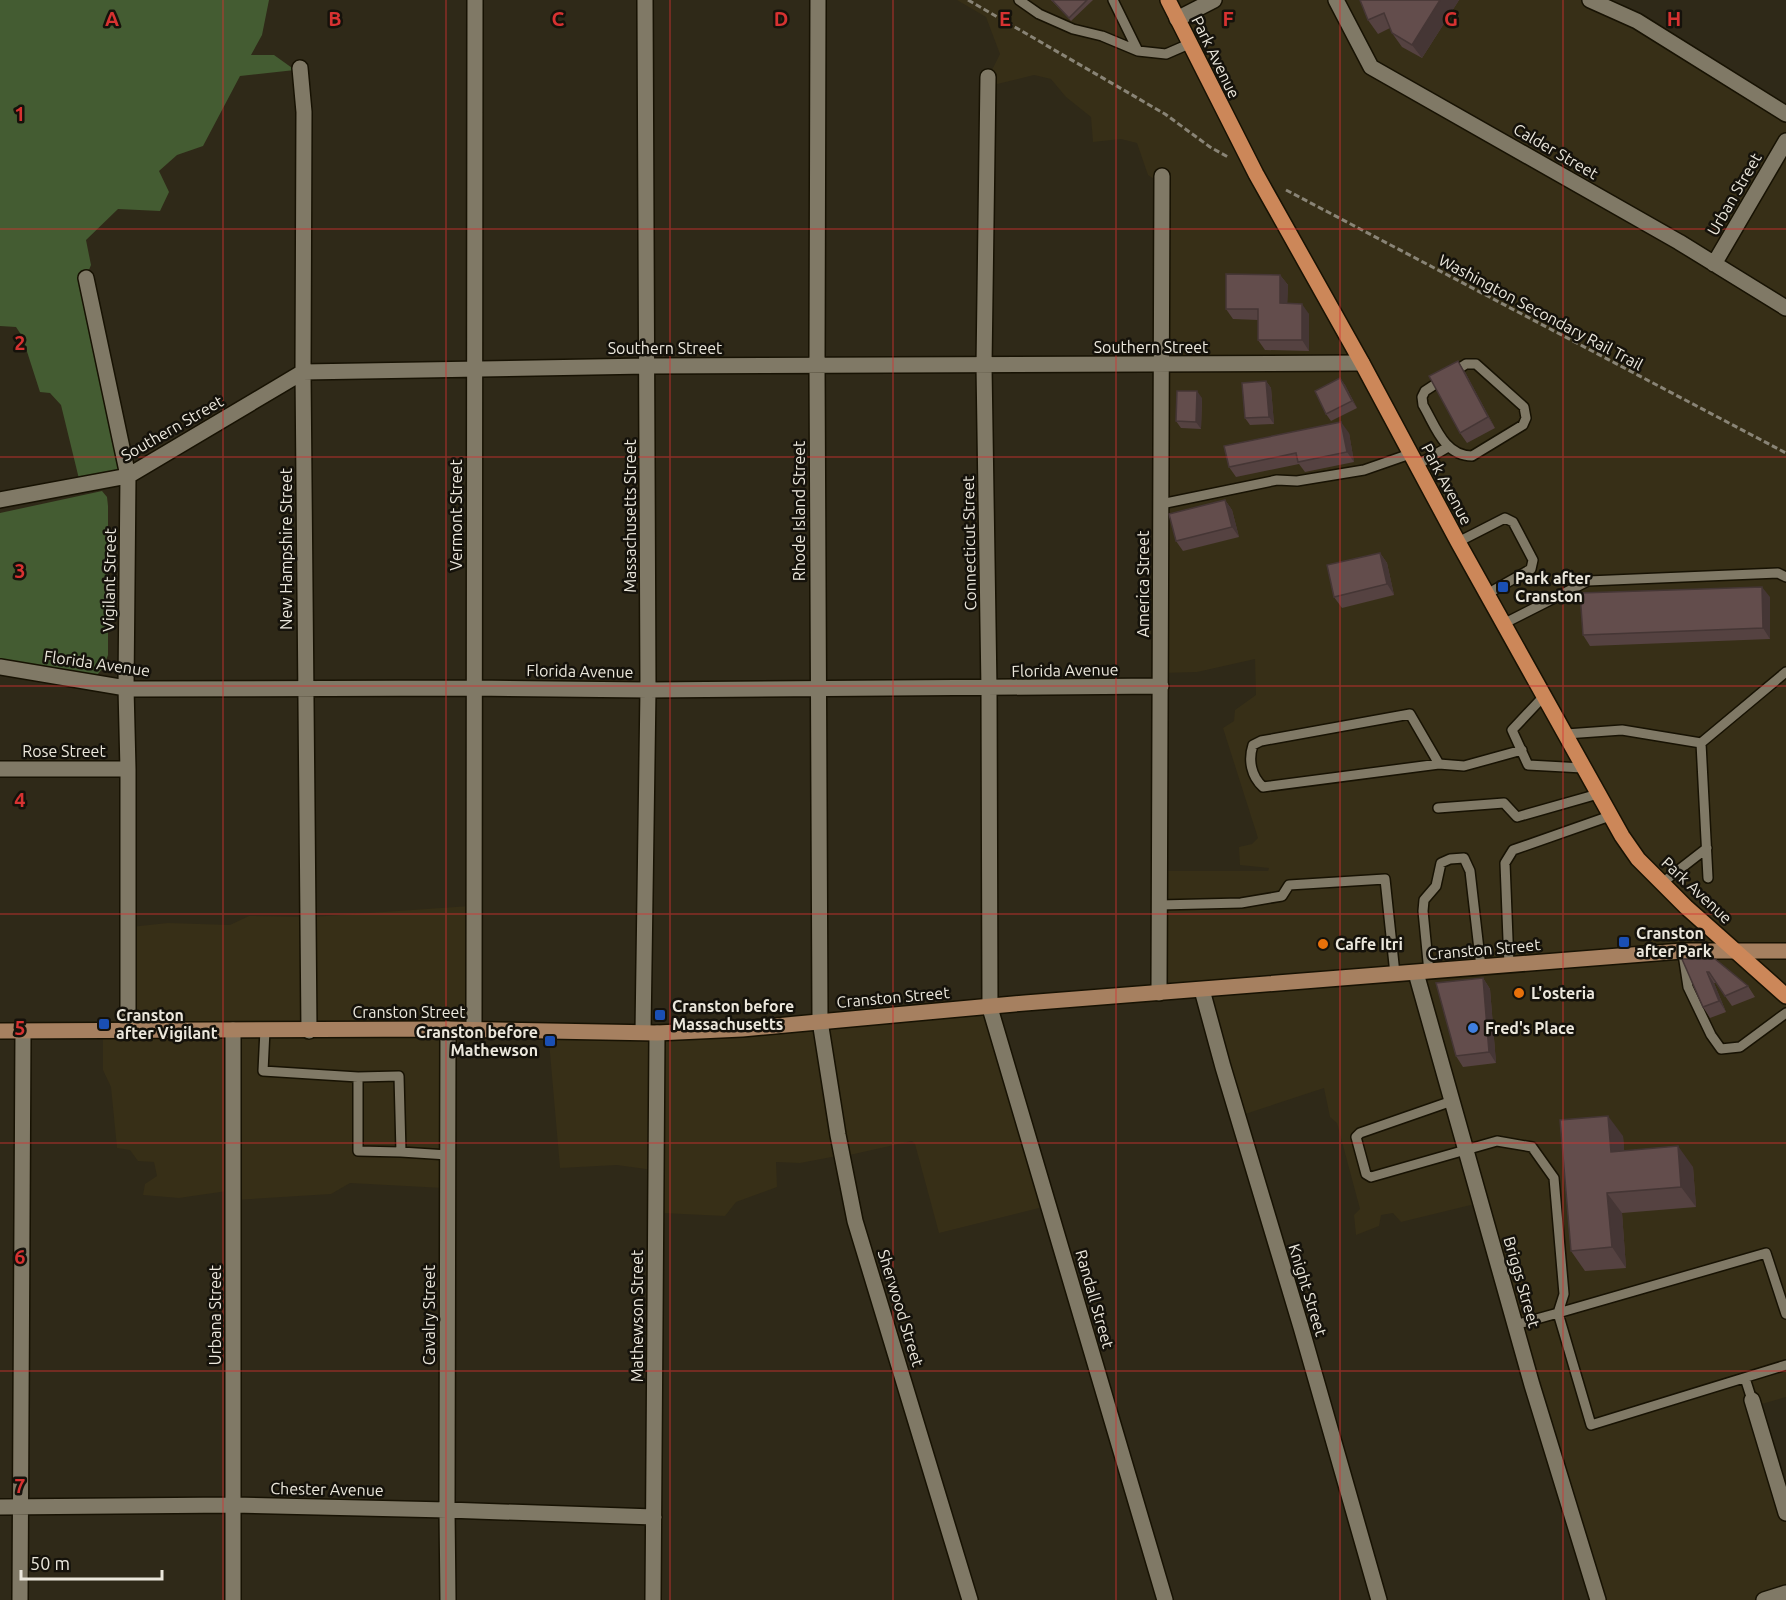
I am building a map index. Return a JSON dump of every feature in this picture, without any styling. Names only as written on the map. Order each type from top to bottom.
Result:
[{"type":"main road","name":"Park Avenue","points":[[1168,0],[1256,174],[1610,816],[1638,859],[1686,907],[1786,996]]},
{"type":"main road","name":"Cranston Street","points":[[0,1031],[474,1029],[650,1032],[742,1029],[1682,951],[1786,951]]},
{"type":"street","name":"Vermont Street","points":[[474,1029],[475,0]]},
{"type":"street","name":"Massachusetts Street","points":[[645,0],[650,1032]]},
{"type":"street","name":"Rhode Island Street","points":[[818,0],[820,1021]]},
{"type":"street","points":[[1177,19],[1214,0]]},
{"type":"street","name":"Calder Street","points":[[1336,0],[1371,67],[1679,242],[1786,308]]},
{"type":"street","points":[[1590,0],[1637,21],[1786,114]]},
{"type":"street","name":"New Hampshire Street","points":[[300,68],[304,112],[303,372],[309,1030]]},
{"type":"street","name":"Connecticut Street","points":[[988,77],[984,366],[989,689],[990,1008]]},
{"type":"street","name":"Urban Street","points":[[1714,264],[1786,141]]},
{"type":"street","name":"America Street","points":[[1159,993],[1162,176]]},
{"type":"street","name":"Vigilant Street","points":[[86,278],[128,476],[126,688],[128,1031]]},
{"type":"street","name":"Southern Street","points":[[0,500],[128,476],[303,372],[647,366],[1362,363]]},
{"type":"street","name":"Florida Avenue","points":[[0,667],[126,688],[818,690],[1161,686]]},
{"type":"street","name":"Rose Street","points":[[0,769],[128,769]]},
{"type":"street","name":"Briggs Street","points":[[1423,972],[1452,1101],[1515,1325],[1598,1600]]},
{"type":"street","name":"Knight Street","points":[[1202,990],[1379,1600]]},
{"type":"street","name":"Randall Street","points":[[990,1008],[1165,1600]]},
{"type":"street","name":"Sherwood Street","points":[[820,1021],[838,1135],[855,1221],[970,1600]]},
{"type":"street","name":"Cavalry Street","points":[[448,1029],[448,1600]]},
{"type":"street","name":"Urbana Street","points":[[233,1030],[234,1600]]},
{"type":"street","points":[[20,1600],[22,1031]]},
{"type":"street","name":"Mathewson Street","points":[[650,1032],[653,1600]]},
{"type":"street","points":[[1752,1400],[1786,1513]]},
{"type":"street","name":"Chester Avenue","points":[[0,1507],[233,1505],[654,1517]]},
{"type":"street","points":[[1764,1600],[1786,1593]]},
{"type":"lane","points":[[1019,0],[1039,14],[1073,29],[1102,36],[1138,51],[1166,54],[1189,44]]},
{"type":"lane","points":[[1113,0],[1138,51]]},
{"type":"lane","points":[[1466,364],[1476,364],[1524,407],[1526,418],[1523,425],[1472,456],[1455,453],[1448,447],[1423,405],[1422,397],[1425,391],[1466,364]]},
{"type":"lane","points":[[1161,504],[1277,480],[1297,481],[1364,470],[1414,460],[1448,447]]},
{"type":"lane","points":[[1458,542],[1505,518],[1513,522],[1533,560],[1531,569],[1487,594]]},
{"type":"lane","points":[[1503,624],[1588,581],[1778,573],[1786,577]]},
{"type":"lane","points":[[1566,734],[1622,730],[1701,743],[1786,672]]},
{"type":"lane","points":[[1544,696],[1512,730],[1528,765],[1583,768]]},
{"type":"lane","points":[[1439,764],[1410,714],[1261,741],[1253,745],[1250,754],[1256,780],[1263,787],[1439,764],[1464,766],[1522,750]]},
{"type":"lane","points":[[1701,743],[1708,878]]},
{"type":"lane","points":[[1438,808],[1504,803],[1517,817],[1598,794]]},
{"type":"lane","points":[[1509,965],[1505,863],[1513,850],[1610,816]]},
{"type":"lane","points":[[1662,883],[1707,848]]},
{"type":"lane","points":[[1423,972],[1424,900],[1436,886],[1441,864],[1450,859],[1464,858],[1470,871],[1481,967]]},
{"type":"lane","points":[[1160,905],[1241,903],[1282,896],[1289,885],[1385,879],[1395,974]]},
{"type":"lane","points":[[1682,951],[1688,987],[1721,1049],[1740,1047],[1786,1013]]},
{"type":"lane","points":[[265,1030],[263,1071],[358,1077],[399,1076],[401,1152]]},
{"type":"lane","points":[[358,1077],[358,1151],[448,1155]]},
{"type":"lane","points":[[1452,1101],[1376,1127],[1356,1137],[1366,1174],[1371,1177],[1497,1141],[1532,1147],[1554,1178],[1564,1294],[1558,1313],[1591,1425],[1786,1365]]},
{"type":"lane","points":[[1515,1325],[1766,1253],[1786,1314]]},
{"type":"lane","points":[[1745,1378],[1752,1400]]},
{"type":"path","points":[[968,0],[1164,114],[1228,157]]},
{"type":"path","name":"Washington Secondary Rail Trail","points":[[1287,191],[1786,453]]},
{"type":"shaded area","points":[[957,0],[1589,0],[1786,114],[1786,1397],[1755,1406],[1786,1519],[1786,1591],[1759,1600],[1596,1600],[1479,1203],[1401,1222],[1393,1213],[1381,1215],[1379,1226],[1356,1235],[1354,1215],[1360,1209],[1337,1123],[1330,1117],[1324,1088],[1239,1116],[1200,994],[1161,992],[1160,871],[1268,871],[1269,868],[1240,865],[1239,847],[1252,844],[1258,838],[1223,728],[1234,721],[1235,710],[1256,695],[1255,659],[1197,672],[1163,673],[1160,183],[1148,175],[1137,143],[1121,139],[1093,142],[1091,117],[1066,97],[1051,79],[1034,75],[989,86],[987,80],[1000,54],[986,17]]},
{"type":"shaded area","points":[[470,906],[473,1026],[450,1031],[443,1188],[350,1183],[331,1194],[235,1200],[227,1191],[179,1198],[143,1195],[145,1184],[157,1176],[154,1162],[138,1161],[130,1150],[117,1148],[111,1087],[103,1070],[103,1033],[125,1027],[130,927],[168,923],[230,925],[249,916],[311,917]]},
{"type":"shaded area","points":[[987,1009],[1043,1207],[939,1233],[915,1144],[912,1141],[845,1156],[800,1163],[776,1162],[777,1187],[736,1202],[725,1216],[662,1213],[660,1171],[617,1165],[560,1168],[548,1030],[643,1029]]},
{"type":"green space","points":[[0,0],[269,0],[262,35],[251,55],[274,55],[295,70],[240,76],[203,146],[177,155],[159,171],[169,192],[160,211],[118,209],[86,240],[91,265],[86,277],[126,471],[80,483],[61,405],[50,393],[40,392],[22,336],[16,327],[0,326]]},
{"type":"green space","points":[[102,491],[107,497],[108,506],[108,655],[103,668],[97,675],[85,675],[0,659],[0,513]]},
{"type":"building","points":[[1052,0],[1087,0],[1069,18]]},
{"type":"building","points":[[1360,0],[1440,0],[1412,45],[1392,33],[1384,13],[1368,20]]},
{"type":"building","points":[[1226,274],[1280,275],[1280,303],[1302,304],[1302,340],[1258,340],[1258,309],[1226,309]]},
{"type":"building","points":[[1458,361],[1488,417],[1460,433],[1429,376]]},
{"type":"building","points":[[1340,378],[1352,401],[1326,414],[1315,391]]},
{"type":"building","points":[[1266,381],[1269,417],[1245,418],[1242,383]]},
{"type":"building","points":[[1177,391],[1197,391],[1196,422],[1176,421]]},
{"type":"building","points":[[1341,422],[1347,452],[1298,462],[1296,453],[1229,467],[1224,446]]},
{"type":"building","points":[[1225,500],[1232,527],[1176,541],[1169,514]]},
{"type":"building","points":[[1380,553],[1387,584],[1334,597],[1327,565]]},
{"type":"building","points":[[1762,587],[1763,628],[1583,635],[1580,593]]},
{"type":"building","points":[[1682,959],[1715,959],[1748,986],[1725,996],[1707,972],[1719,1001],[1703,1007]]},
{"type":"building","name":"Fred's Place","points":[[1483,978],[1489,1052],[1456,1056],[1436,983]]},
{"type":"building","points":[[1608,1116],[1611,1152],[1678,1146],[1681,1187],[1607,1193],[1612,1247],[1571,1251],[1560,1120]]},
{"type":"place","name":"Park after Cranston","points":[[1503,587]]},
{"type":"place","name":"Cranston after Park","points":[[1624,942]]},
{"type":"place","name":"Caffe Itri","points":[[1323,944]]},
{"type":"place","name":"L'osteria","points":[[1519,993]]},
{"type":"place","name":"Cranston before Massachusetts","points":[[660,1015]]},
{"type":"place","name":"Cranston after Vigilant","points":[[104,1024]]},
{"type":"place","name":"Fred's Place","points":[[1473,1028]]},
{"type":"place","name":"Cranston before Mathewson","points":[[550,1041]]}]
